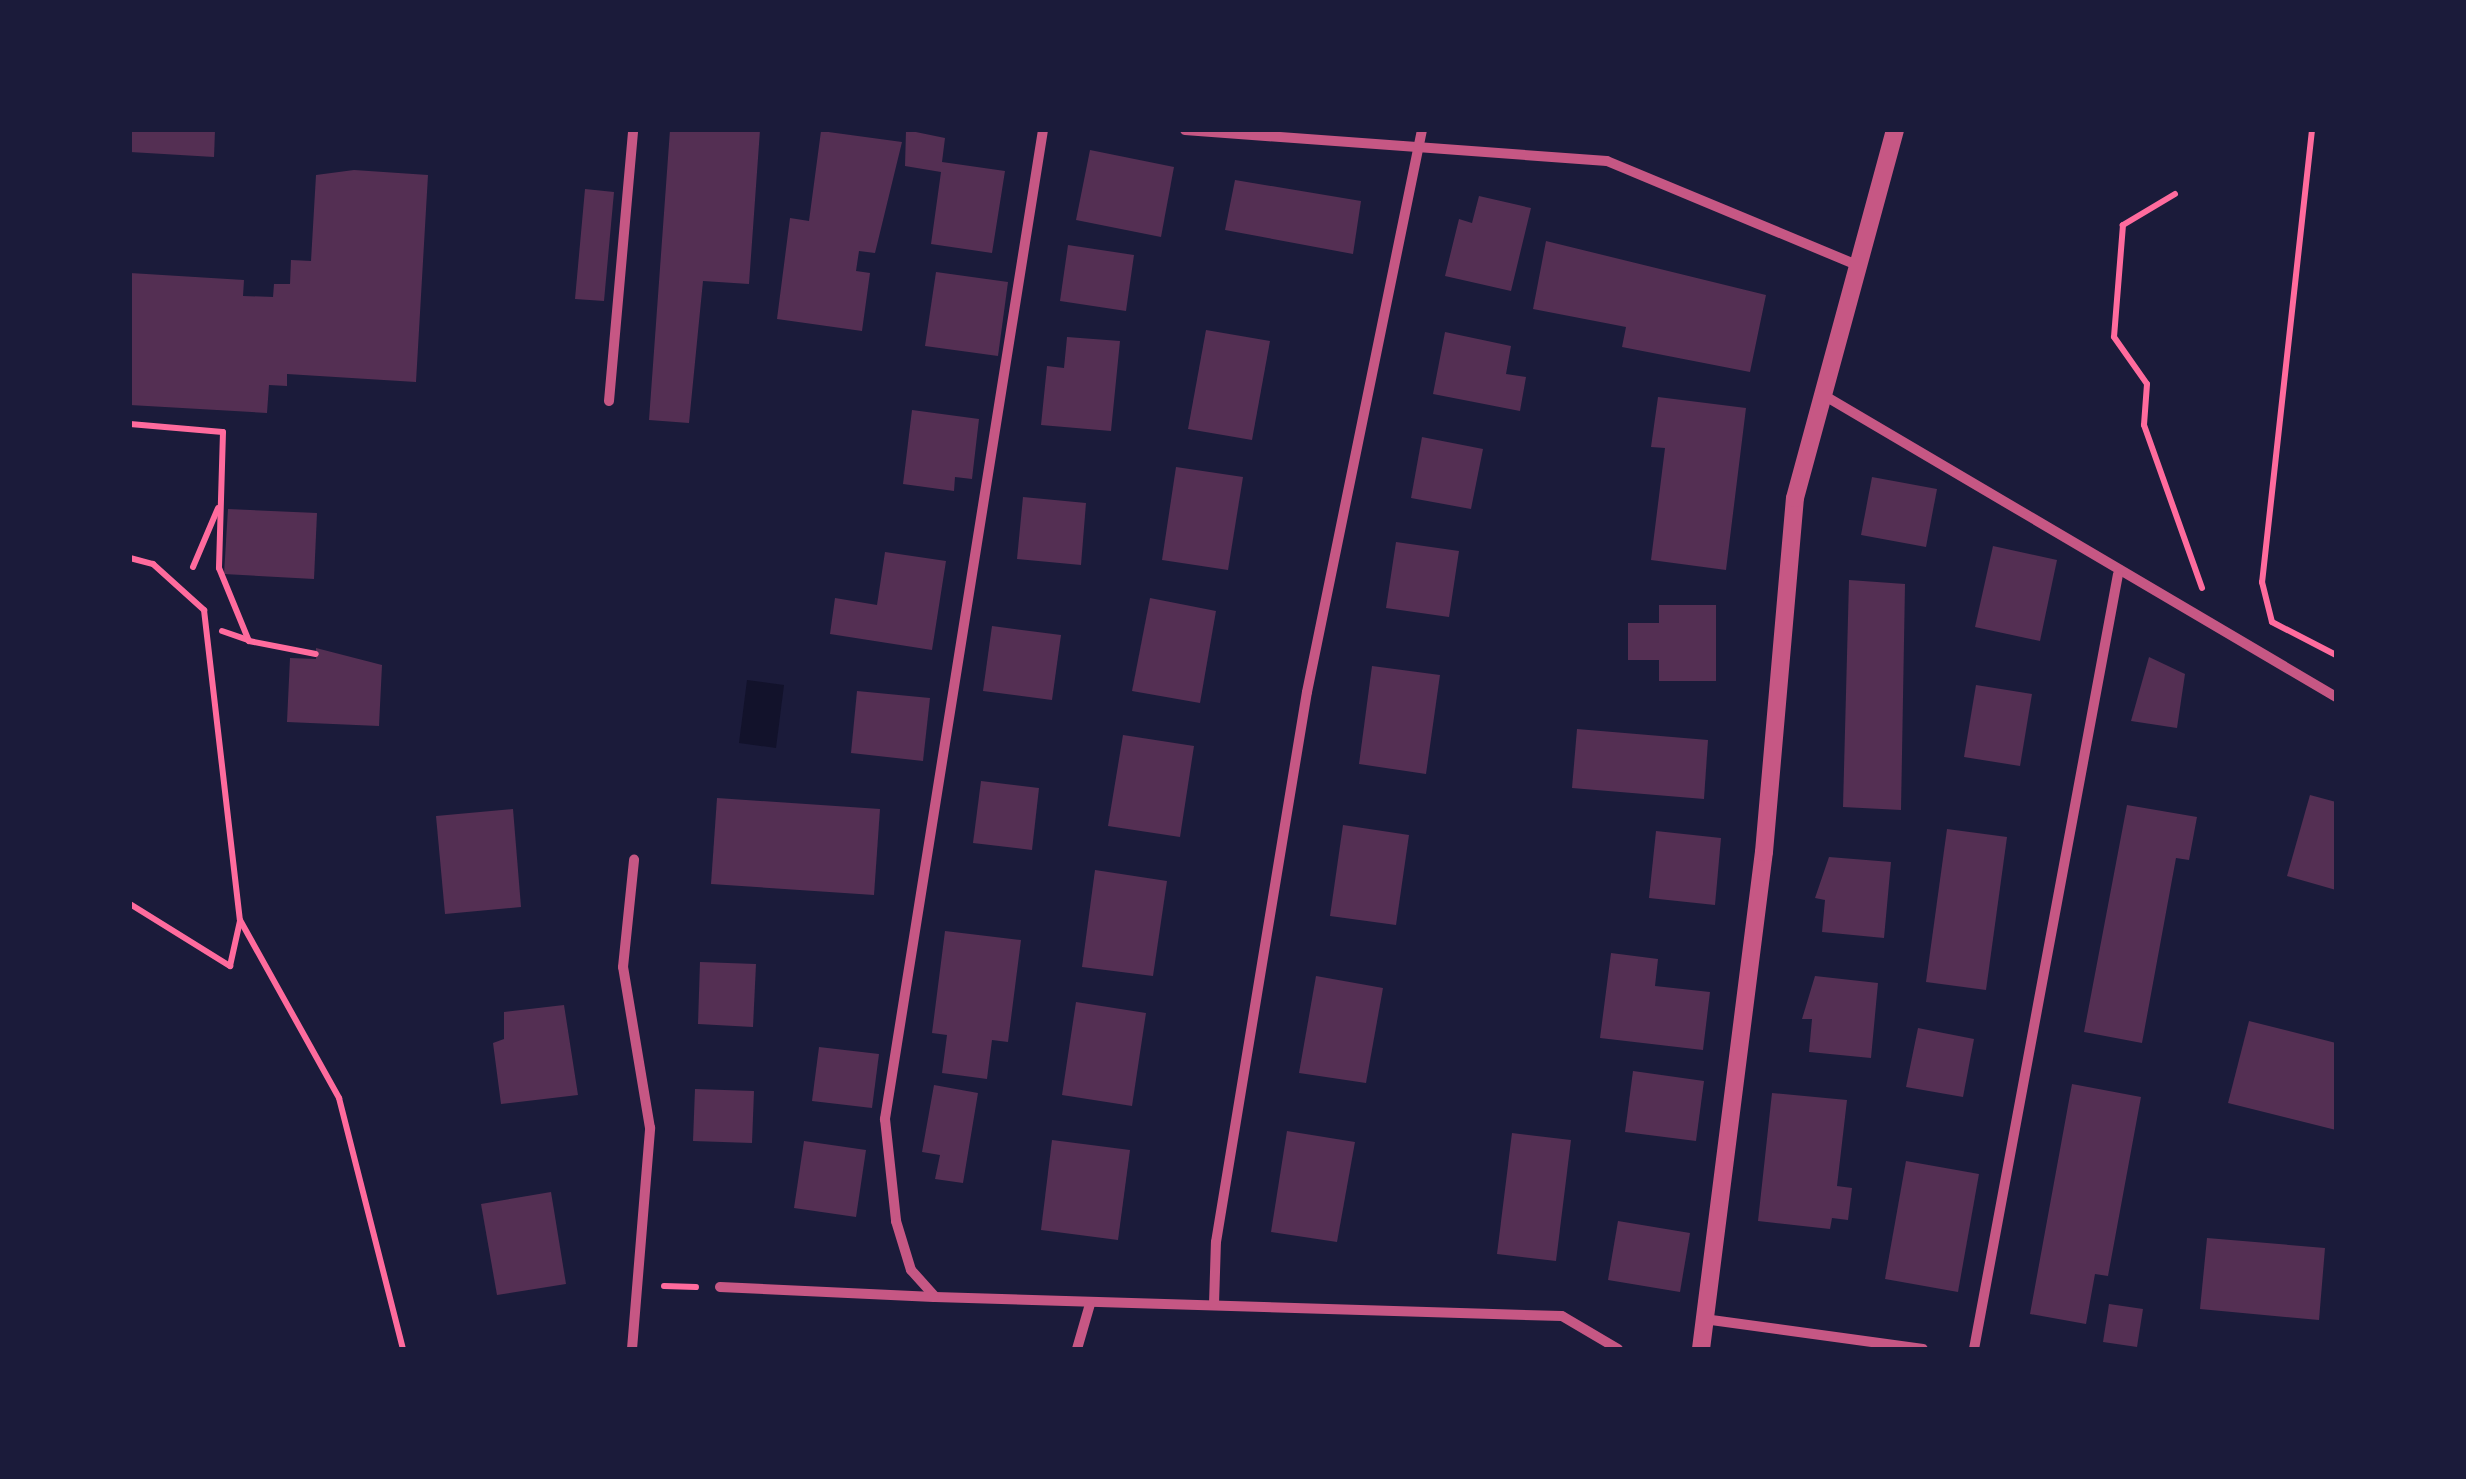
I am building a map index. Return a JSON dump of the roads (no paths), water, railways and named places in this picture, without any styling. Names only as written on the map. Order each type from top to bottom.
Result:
[{"type":"street","points":[[609,400],[633,130]]},
{"type":"street","points":[[935,1297],[912,1270],[896,1221],[885,1119],[1043,130]]},
{"type":"street","points":[[1185,130],[1607,161],[1855,264]]},
{"type":"street","points":[[1214,1304],[1216,1242],[1307,692],[1422,130]]},
{"type":"street","points":[[1701,1349],[1764,852],[1784,582],[1819,392],[1895,130]]},
{"type":"street","points":[[1819,392],[2118,574],[2336,697]]},
{"type":"street","points":[[1974,1349],[2118,574]]},
{"type":"street","points":[[632,1349],[632,1285],[650,1128],[622,966],[634,860]]},
{"type":"street","points":[[720,1288],[1090,1304],[1214,1304],[1562,1316],[1618,1349]]},
{"type":"street","points":[[1077,1349],[1090,1304]]},
{"type":"street","points":[[1704,1319],[1924,1349]]}]
